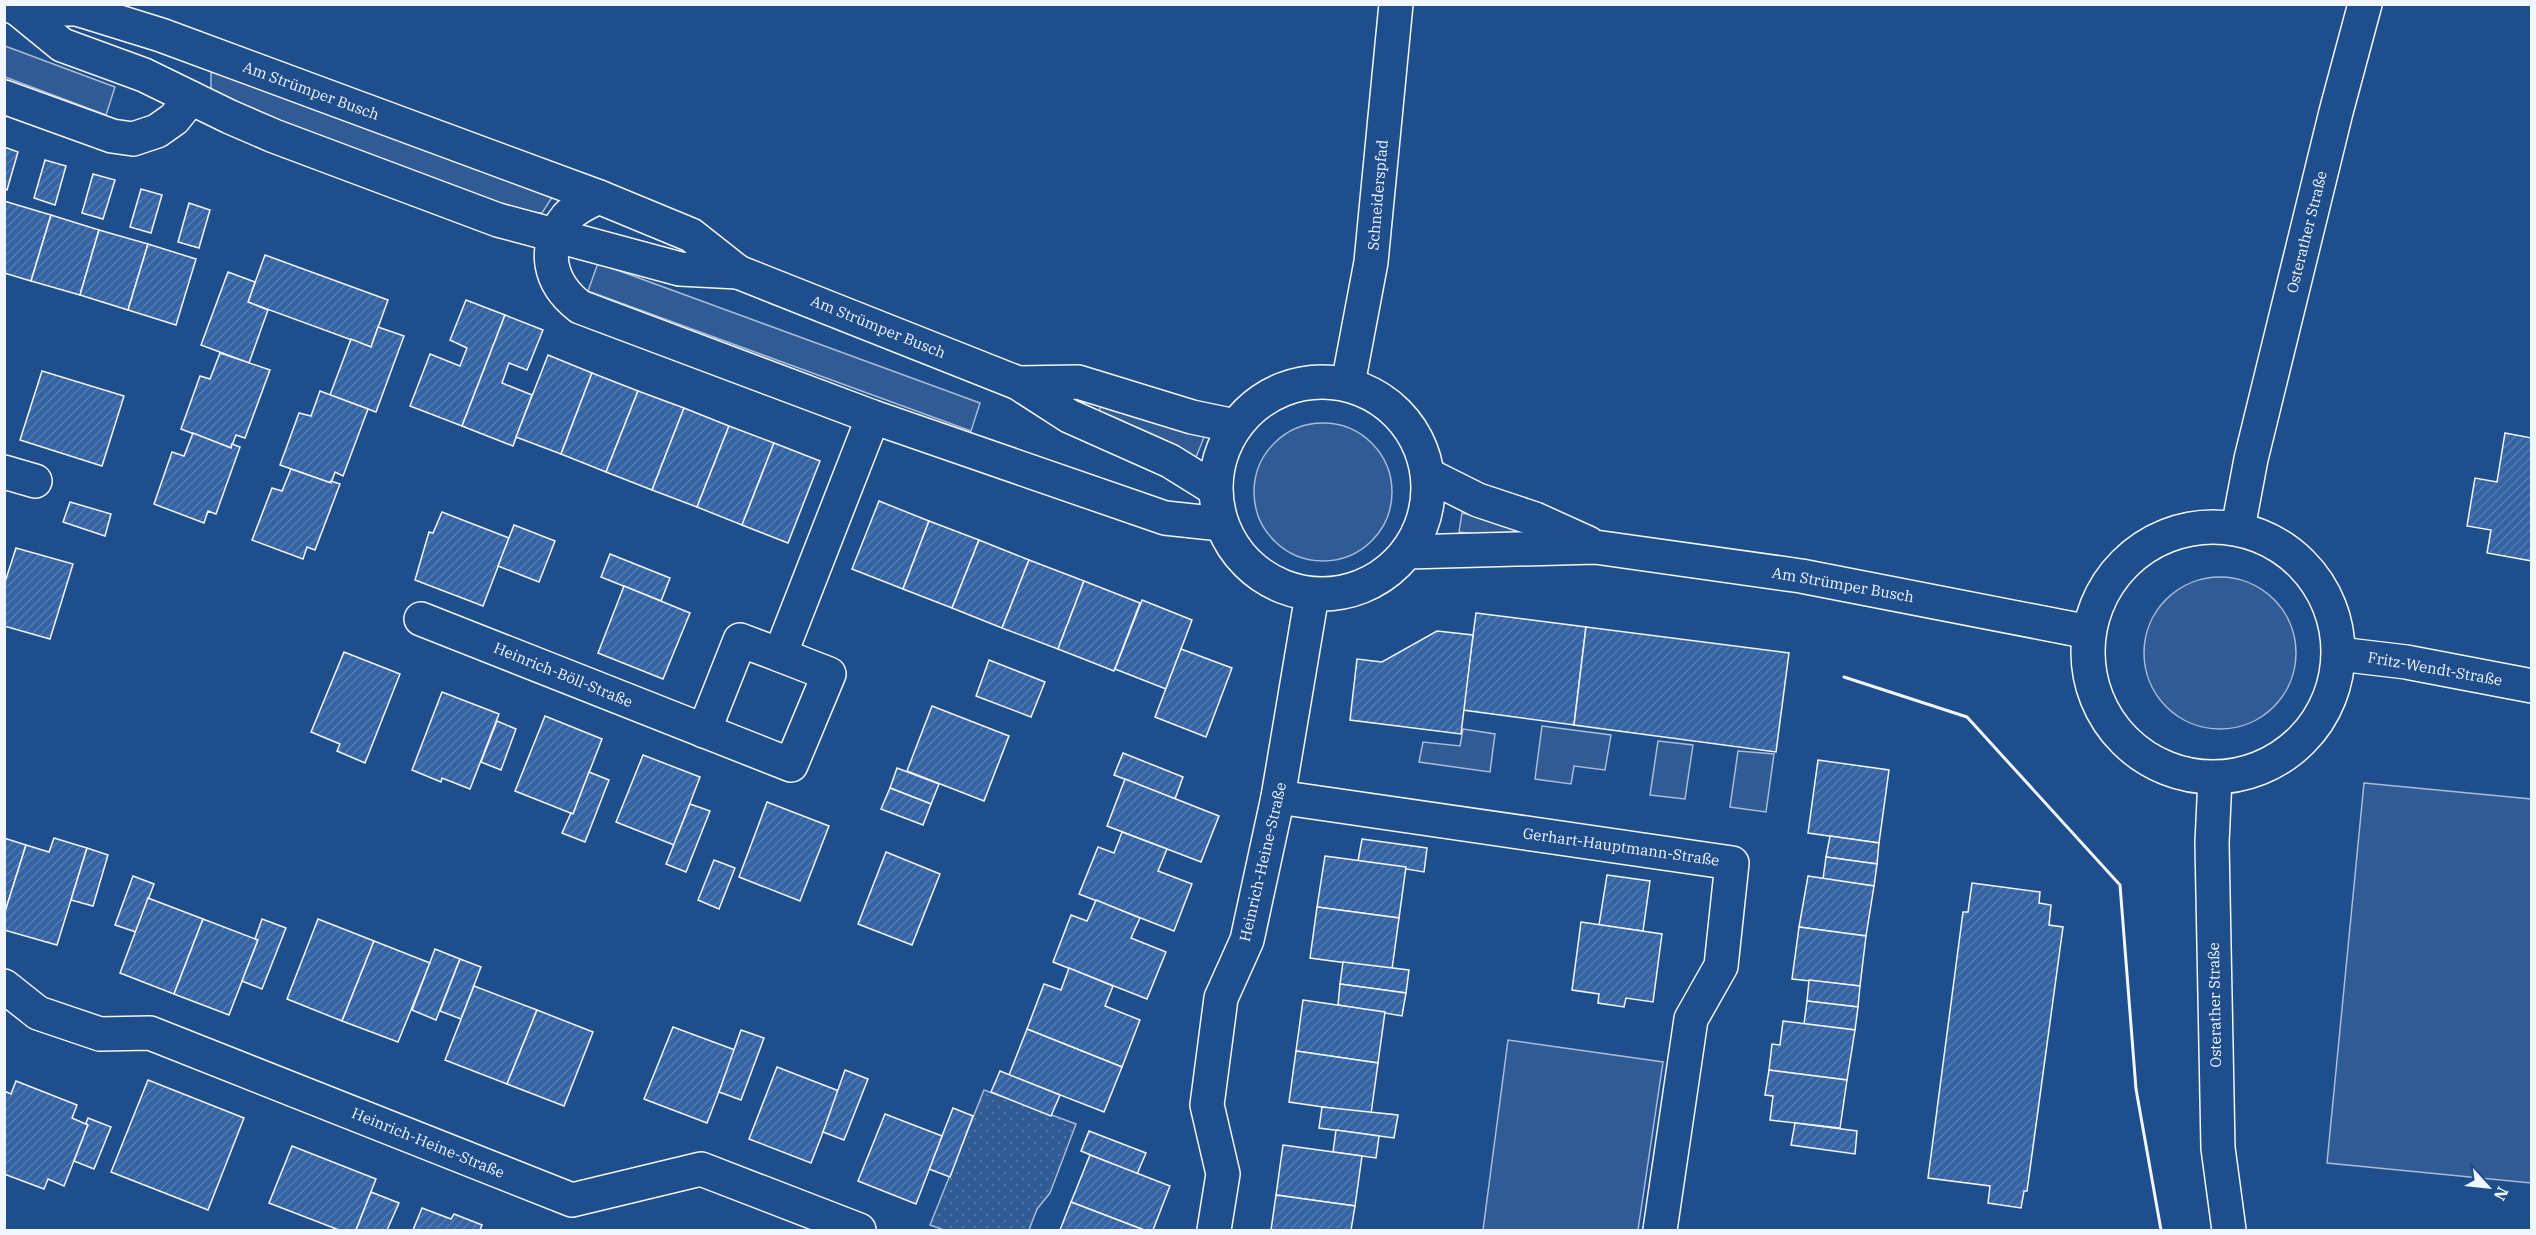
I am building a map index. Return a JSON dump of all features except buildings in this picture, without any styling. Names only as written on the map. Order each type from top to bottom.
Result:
[{"type":"street","name":"Schneiderspfad","points":[[1348,384],[1354,341],[1371,262],[1396,4]]},
{"type":"street","name":"Osterather Straße","points":[[2238,528],[2251,459],[2336,112],[2365,4]]},
{"type":"street","name":"Am Strümper Busch","points":[[12,7],[62,45],[144,75],[274,136],[498,220],[680,269],[738,272]]},
{"type":"street","name":"Am Strümper Busch","points":[[12,7],[78,9],[140,29],[599,197],[691,235],[738,272],[1018,383],[1068,416],[1170,461],[1215,489]]},
{"type":"street","points":[[4,97],[112,136],[133,139],[157,131],[174,119],[191,98]]},
{"type":"street","points":[[599,197],[568,216],[556,235],[551,256],[554,276],[566,296],[580,307],[873,417],[1165,518],[1221,524]]},
{"type":"street","points":[[1317,381],[1348,384],[1378,397],[1402,417],[1419,444],[1428,475],[1428,502],[1423,519],[1407,552],[1389,572],[1365,586],[1339,594],[1312,595],[1282,588],[1256,573],[1235,551],[1221,524],[1215,489],[1220,456],[1235,426],[1257,403],[1285,388],[1317,381]]},
{"type":"street","name":"Am Strümper Busch","points":[[1018,383],[1078,382],[1191,417],[1235,426]]},
{"type":"street","points":[[780,655],[873,417]]},
{"type":"street","name":"Am Strümper Busch","points":[[1428,475],[1478,500],[1536,519],[1595,547]]},
{"type":"street","points":[[2198,527],[2238,528],[2279,544],[2311,573],[2333,611],[2339,654],[2332,692],[2315,726],[2287,753],[2254,772],[2215,778],[2173,771],[2134,750],[2109,723],[2097,702],[2090,679],[2087,656],[2089,632],[2102,593],[2126,561],[2159,538],[2198,527]]},
{"type":"street","name":"Am Strümper Busch","points":[[1407,552],[1595,547],[1801,576],[2089,632]]},
{"type":"street","name":"Heinrich-Heine-Straße","points":[[1214,1230],[1223,1174],[1207,1106],[1221,998],[1247,940],[1278,797],[1312,595]]},
{"type":"street","name":"Heinrich-Böll-Straße","points":[[422,619],[704,731],[791,765],[829,674],[740,640],[704,731]]},
{"type":"street","name":"Fritz-Wendt-Straße","points":[[2339,654],[2406,662],[2532,686]]},
{"type":"street","name":"Osterather Straße","points":[[2215,778],[2212,843],[2218,1148],[2229,1230]]},
{"type":"street","name":"Gerhart-Hauptmann-Straße","points":[[1278,797],[1732,863],[1721,966],[1691,1019],[1660,1230]]},
{"type":"street","name":"Heinrich-Heine-Straße","points":[[4,986],[38,1013],[100,1034],[150,1033],[572,1200],[701,1169],[859,1230]]},
{"type":"shaded area","points":[[5,46],[115,87],[106,115],[5,77]]},
{"type":"shaded area","points":[[211,69],[553,196],[542,213],[508,211],[211,94]]},
{"type":"shaded area","points":[[598,263],[980,403],[971,431],[588,291]]},
{"type":"shaded area","points":[[1103,402],[1205,435],[1196,457],[1097,415]]},
{"type":"shaded area","points":[[1323,423],[1349,428],[1372,443],[1387,466],[1392,492],[1387,518],[1372,541],[1349,556],[1323,561],[1297,556],[1274,541],[1259,518],[1254,492],[1259,466],[1274,443],[1297,428]]},
{"type":"shaded area","points":[[1462,513],[1533,528],[1531,541],[1459,532]]},
{"type":"shaded area","points":[[2220,577],[2249,582],[2274,599],[2291,624],[2296,653],[2291,682],[2274,707],[2249,724],[2220,729],[2191,724],[2166,707],[2149,682],[2144,653],[2149,624],[2166,599],[2191,582]]},
{"type":"shaded area","points":[[1542,726],[1611,735],[1605,770],[1574,766],[1571,784],[1535,779]]},
{"type":"shaded area","points":[[1463,729],[1495,734],[1490,772],[1419,762],[1423,742],[1460,746]]},
{"type":"shaded area","points":[[1658,741],[1693,745],[1685,799],[1650,795]]},
{"type":"shaded area","points":[[1738,751],[1774,754],[1766,812],[1730,807]]},
{"type":"shaded area","points":[[2364,783],[2531,799],[2531,1183],[2327,1163]]},
{"type":"shaded area","points":[[1508,1040],[1663,1062],[1638,1230],[1483,1230]]},
{"type":"shaded area","points":[[984,1090],[1076,1124],[1050,1193],[1037,1209],[1029,1230],[944,1230],[930,1225]]},
{"type":"wall","points":[[1844,677],[1967,717],[2120,885],[2136,1089],[2161,1230]]}]
